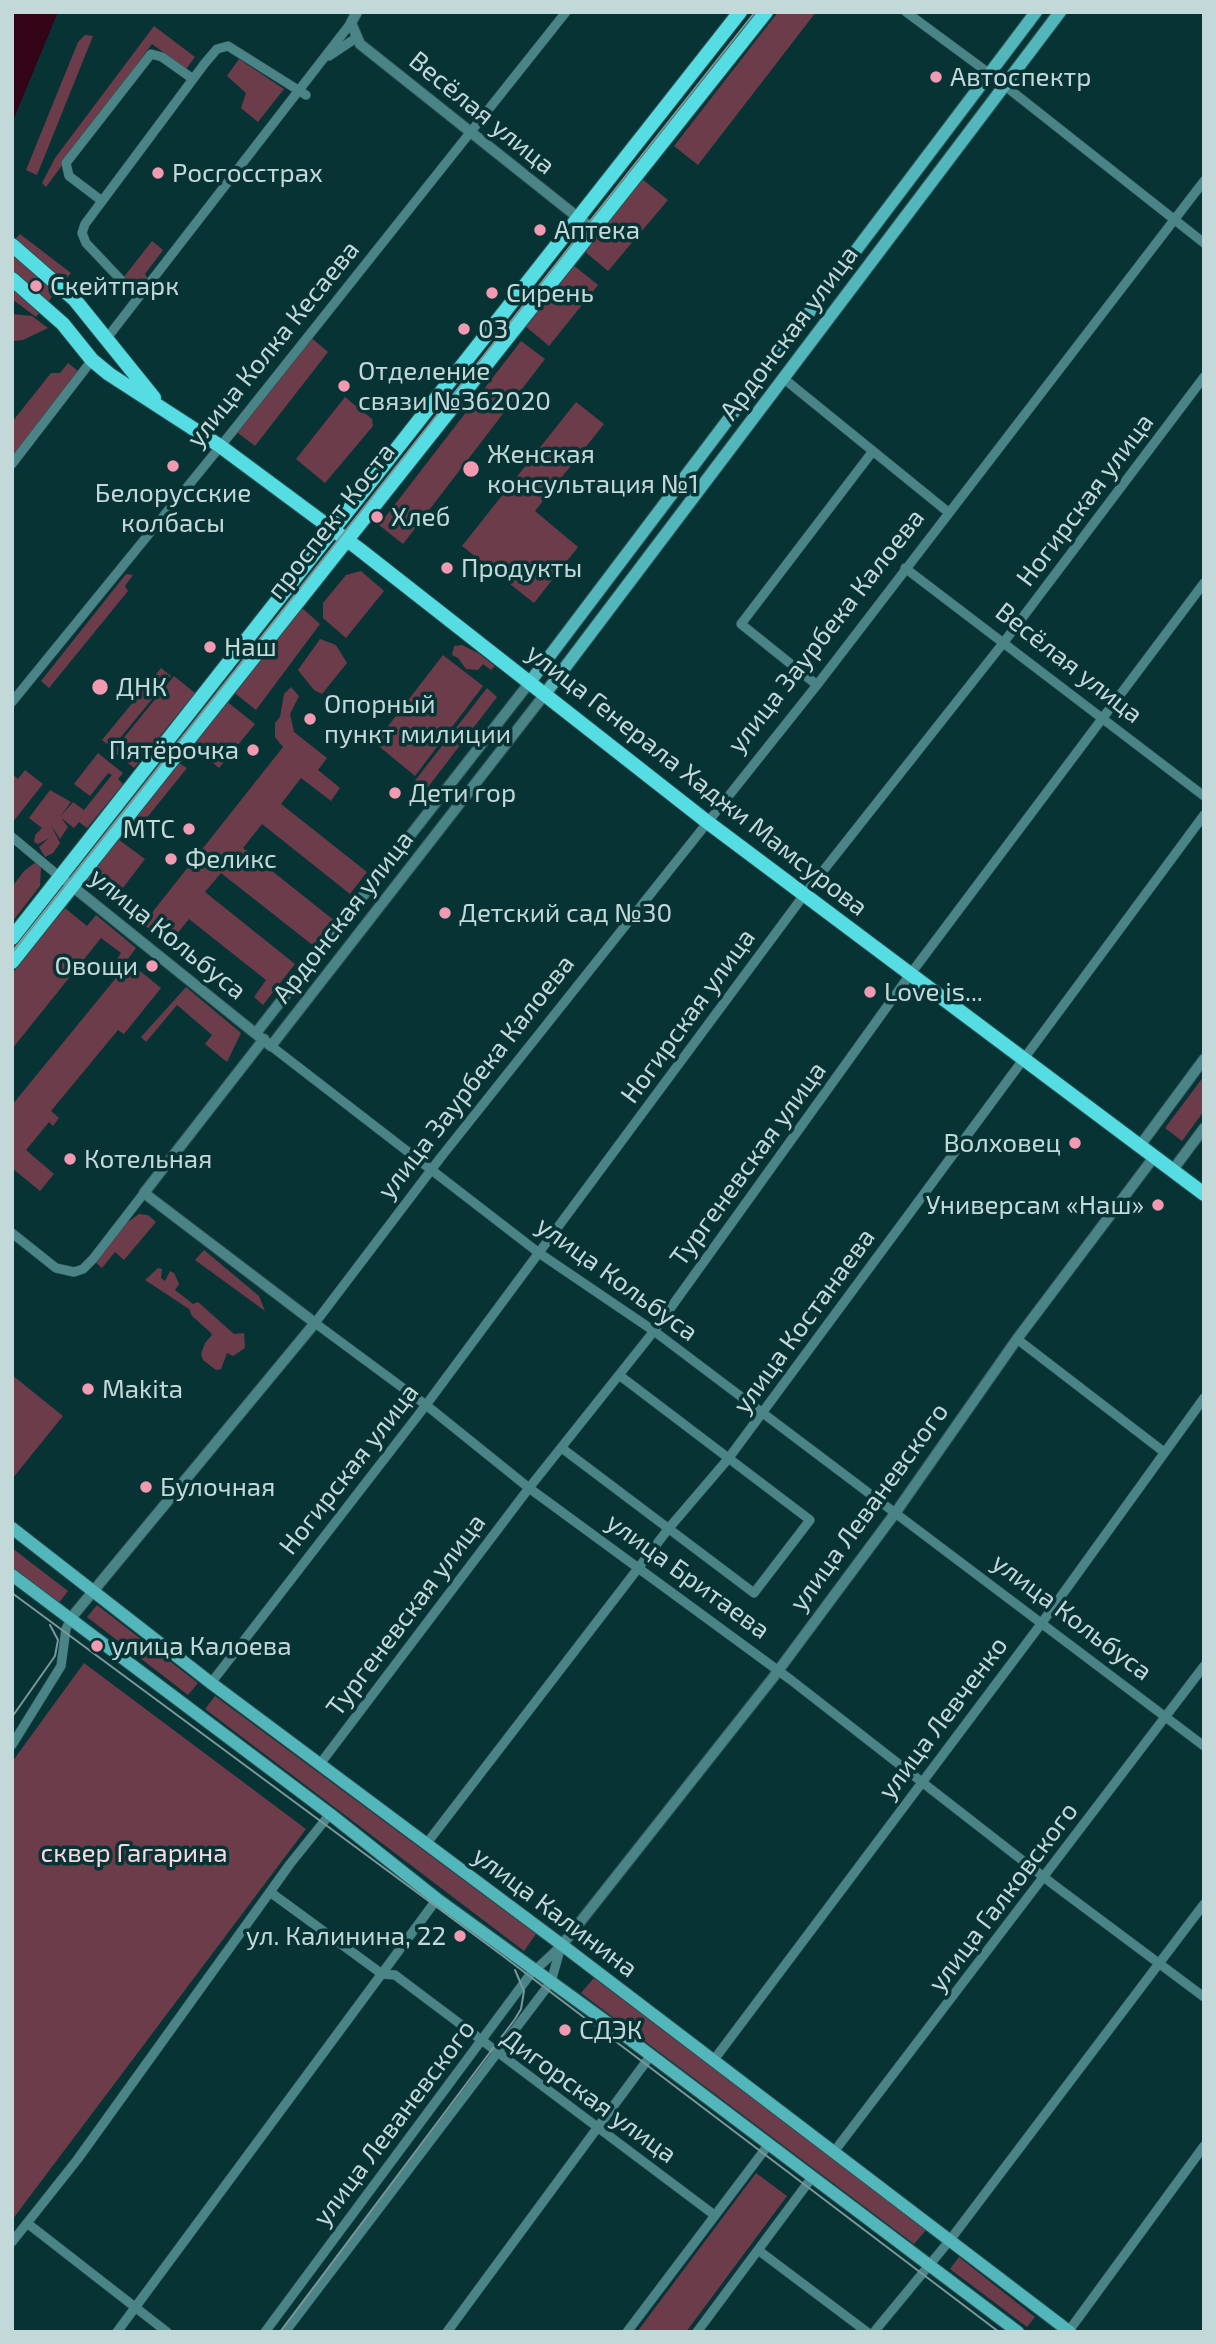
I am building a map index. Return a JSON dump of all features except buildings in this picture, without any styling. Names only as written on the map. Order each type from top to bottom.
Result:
[{"type":"main road","name":"проспект Коста","points":[[12,938],[580,219],[740,12]]},
{"type":"main road","name":"проспект Коста","points":[[12,962],[766,12]]},
{"type":"main road","name":"Ардонская улица","points":[[530,682],[1036,12]]},
{"type":"main road","name":"Ардонская улица","points":[[545,694],[1060,12]]},
{"type":"main road","name":"улица Генерала Хаджи Мамсурова","points":[[12,245],[75,300],[159,405]]},
{"type":"main road","name":"улица Генерала Хаджи Мамсурова","points":[[12,279],[63,324],[92,360],[220,446],[347,540],[909,976],[1204,1194]]},
{"type":"main road","name":"улица Калинина","points":[[12,1528],[211,1683],[427,1843],[1069,2331]]},
{"type":"main road","points":[[12,1575],[330,1814],[437,1899],[651,2055],[1018,2332]]},
{"type":"street","points":[[107,338],[304,93],[357,12]]},
{"type":"street","name":"улица Колка Кесаева","points":[[12,702],[566,12]]},
{"type":"street","points":[[906,12],[990,74],[1204,243]]},
{"type":"street","points":[[328,57],[356,38],[351,23]]},
{"type":"street","name":"Весёлая улица","points":[[356,38],[469,133],[595,230]]},
{"type":"street","points":[[138,298],[83,238],[85,224],[217,49],[228,46],[304,93]]},
{"type":"street","points":[[102,201],[69,176],[66,163],[151,54],[162,57],[193,79]]},
{"type":"street","name":"улица Заурбека Калоева","points":[[71,1618],[94,1594],[315,1323],[432,1169],[706,821],[817,685],[1204,181]]},
{"type":"street","points":[[12,464],[92,360]]},
{"type":"street","name":"Ногирская улица","points":[[211,1683],[426,1405],[804,895],[1004,642],[1204,377]]},
{"type":"street","points":[[783,378],[948,512]]},
{"type":"street","points":[[817,685],[741,624],[873,451]]},
{"type":"street","name":"Весёлая улица","points":[[905,568],[1204,796]]},
{"type":"street","name":"Тургеневская улица","points":[[320,1764],[530,1488],[654,1331],[909,976],[1204,583]]},
{"type":"street","name":"Ардонская улица","points":[[264,1040],[530,682]]},
{"type":"street","name":"Ардонская улица","points":[[12,1233],[56,1268],[74,1272],[83,1269],[93,1259],[264,1040],[545,694]]},
{"type":"street","name":"улица Костанаева","points":[[427,1843],[668,1528],[762,1415],[1021,1059],[1204,815]]},
{"type":"street","name":"улица Кольбуса","points":[[12,837],[264,1040],[539,1252],[654,1331],[1204,1746]]},
{"type":"street","points":[[1139,1147],[1204,1059]]},
{"type":"street","points":[[1172,1171],[1204,1128]]},
{"type":"street","name":"улица Леваневского","points":[[265,2332],[535,1969],[562,1945],[778,1671],[896,1512],[1017,1339],[1154,1157]]},
{"type":"street","name":"улица Бритаева","points":[[144,1194],[426,1405],[530,1488],[778,1671],[1204,1997]]},
{"type":"street","points":[[1017,1339],[1164,1452]]},
{"type":"street","points":[[563,1449],[754,1593],[810,1520],[620,1375]]},
{"type":"street","name":"улица Левченко","points":[[713,2061],[1041,1623],[1204,1398]]},
{"type":"street","points":[[12,1745],[61,1666],[66,1629],[71,1618]]},
{"type":"street","name":"улица Галковского","points":[[833,2153],[1204,1665]]},
{"type":"street","points":[[12,2242],[78,2160],[270,1892],[330,1814]]},
{"type":"street","name":"Дигорская улица","points":[[270,1892],[382,1974],[395,1975],[495,2053],[600,2127],[713,2214]]},
{"type":"street","points":[[117,2332],[437,1899]]},
{"type":"street","points":[[874,2332],[950,2240],[1204,1904]]},
{"type":"street","name":"улица Леваневского","points":[[285,2332],[551,1982],[562,1945]]},
{"type":"street","points":[[447,2332],[651,2055]]},
{"type":"street","points":[[627,2332],[713,2214],[769,2144]]},
{"type":"street","points":[[1069,2331],[1204,2146]]},
{"type":"street","points":[[697,2332],[813,2176]]},
{"type":"street","points":[[27,2223],[135,2310],[167,2332]]},
{"type":"street","points":[[758,2250],[867,2332]]},
{"type":"green space","points":[[778,12],[816,12],[698,165],[674,146]]},
{"type":"green space","points":[[154,26],[195,57],[186,69],[152,44],[46,187],[42,183],[55,158]]},
{"type":"green space","points":[[85,35],[93,36],[37,175],[26,170],[78,42]]},
{"type":"green space","points":[[239,59],[284,89],[258,122],[241,108],[246,93],[227,76]]},
{"type":"green space","points":[[642,179],[668,200],[608,271],[583,250]]},
{"type":"green space","name":"Скейтпарк","points":[[20,234],[71,273],[36,317],[12,299],[12,243]]},
{"type":"green space","points":[[152,241],[163,250],[145,274],[148,279],[137,292],[123,278]]},
{"type":"green space","points":[[572,264],[598,285],[549,346],[524,325]]},
{"type":"green space","points":[[12,314],[32,316],[48,328],[23,340],[12,341]]},
{"type":"green space","points":[[308,335],[328,352],[255,446],[234,430]]},
{"type":"green space","points":[[521,341],[545,359],[403,544],[379,525]]},
{"type":"green space","points":[[68,363],[79,372],[12,458],[12,422],[51,373],[60,373]]},
{"type":"green space","points":[[345,397],[372,419],[373,426],[325,483],[296,459]]},
{"type":"green space","points":[[576,402],[604,424],[535,511],[578,547],[534,603],[462,546]]},
{"type":"green space","points":[[361,571],[384,591],[346,638],[323,618],[323,603],[346,575]]},
{"type":"green space","points":[[126,574],[133,575],[125,586],[128,591],[49,688],[41,681]]},
{"type":"green space","points":[[301,607],[320,624],[256,710],[232,691]]},
{"type":"green space","points":[[320,639],[336,645],[347,663],[322,694],[314,690],[298,670]]},
{"type":"green space","points":[[462,645],[495,666],[491,670],[483,664],[478,670],[466,669],[458,658],[452,655],[454,646]]},
{"type":"green space","points":[[443,655],[483,686],[415,776],[375,743]]},
{"type":"green space","points":[[161,668],[171,676],[112,748],[102,740]]},
{"type":"green space","points":[[174,676],[195,693],[134,768],[113,751]]},
{"type":"green space","points":[[291,687],[299,696],[290,714],[294,732],[327,758],[318,770],[340,788],[331,801],[301,778],[281,804],[367,872],[350,894],[262,824],[243,848],[335,921],[315,947],[221,873],[205,892],[295,964],[263,1005],[254,997],[266,980],[189,919],[173,939],[176,942],[172,947],[143,924],[283,747],[275,737],[275,723],[280,717],[284,694]]},
{"type":"green space","points":[[487,688],[497,697],[425,791],[414,782]]},
{"type":"green space","points":[[225,700],[255,724],[219,768],[200,752],[193,760],[184,752]]},
{"type":"green space","points":[[98,753],[123,773],[118,779],[123,784],[87,828],[79,822],[74,828],[61,818],[68,827],[60,839],[51,825],[60,843],[53,853],[45,857],[39,847],[49,838],[38,844],[34,842],[35,835],[42,828],[29,818],[50,790],[71,802],[60,817],[73,802],[84,810],[112,775],[108,773],[90,796],[74,784]]},
{"type":"green space","points":[[176,761],[187,768],[128,841],[119,834]]},
{"type":"green space","points":[[25,770],[43,784],[12,823],[12,774],[18,779]]},
{"type":"green space","points":[[115,837],[145,859],[113,901],[83,878]]},
{"type":"green space","points":[[36,862],[41,867],[40,886],[12,922],[12,887],[24,871]]},
{"type":"green space","points":[[65,908],[87,926],[96,915],[136,948],[124,964],[117,959],[121,953],[101,938],[12,1049],[12,974]]},
{"type":"green space","points":[[129,962],[161,988],[124,1034],[118,1030],[51,1111],[59,1118],[53,1126],[49,1122],[26,1150],[54,1174],[40,1191],[12,1168],[12,1105]]},
{"type":"green space","points":[[186,987],[241,1033],[227,1062],[205,1044],[212,1035],[177,1005],[146,1042],[141,1037]]},
{"type":"green space","points":[[1204,1076],[1204,1111],[1182,1141],[1165,1128]]},
{"type":"green space","points":[[139,1214],[148,1215],[156,1222],[124,1260],[115,1252],[102,1268],[94,1261],[125,1224]]},
{"type":"green space","points":[[204,1250],[259,1296],[265,1311],[195,1260]]},
{"type":"green space","points":[[158,1268],[162,1269],[161,1278],[165,1281],[170,1271],[174,1273],[179,1284],[175,1290],[193,1304],[198,1302],[234,1334],[244,1333],[245,1348],[233,1356],[227,1353],[221,1369],[216,1370],[203,1360],[201,1354],[212,1335],[210,1332],[192,1316],[189,1309],[145,1280]]},
{"type":"green space","points":[[12,1375],[63,1416],[12,1479]]},
{"type":"green space","points":[[12,1548],[68,1591],[58,1604],[12,1568]]},
{"type":"green space","points":[[97,1605],[198,1683],[188,1695],[87,1617]]},
{"type":"green space","name":"сквер Гагарина","points":[[84,1663],[306,1829],[12,2220],[12,1762]]},
{"type":"green space","points":[[215,1696],[536,1934],[524,1951],[205,1709]]},
{"type":"green space","points":[[594,1978],[926,2230],[914,2244],[581,1993]]},
{"type":"green space","points":[[756,2173],[787,2196],[686,2332],[637,2332]]},
{"type":"green space","points":[[959,2257],[1035,2317],[1027,2327],[950,2269]]},
{"type":"shaded area","points":[[12,12],[58,12],[12,123]]},
{"type":"tram line","points":[[12,953],[755,12]]},
{"type":"tram line","points":[[12,1593],[503,1956],[999,2332]]},
{"type":"tram line","points":[[12,1717],[55,1656],[58,1640],[50,1625]]},
{"type":"tram line","points":[[280,2332],[515,2019],[521,2009],[524,1991],[515,1970]]},
{"type":"place","name":"Автоспектр","points":[[936,77]]},
{"type":"place","name":"Росгосстрах","points":[[158,173]]},
{"type":"place","name":"Аптека","points":[[540,230]]},
{"type":"place","name":"Скейтпарк","points":[[36,286]]},
{"type":"place","name":"Сирень","points":[[492,293]]},
{"type":"place","name":"03","points":[[464,329]]},
{"type":"place","name":"Отделение связи №362020","points":[[344,386]]},
{"type":"place","name":"Белорусские колбасы","points":[[173,466]]},
{"type":"place","name":"Женская консультация №1","points":[[471,469]]},
{"type":"place","name":"Хлеб","points":[[377,517]]},
{"type":"place","name":"Продукты","points":[[447,568]]},
{"type":"place","name":"Наш","points":[[210,647]]},
{"type":"place","name":"ДНК","points":[[100,687]]},
{"type":"place","name":"Опорный пункт милиции","points":[[310,719]]},
{"type":"place","name":"Пятёрочка","points":[[253,750]]},
{"type":"place","name":"Дети гор","points":[[395,793]]},
{"type":"place","name":"МТС","points":[[189,829]]},
{"type":"place","name":"Феликс","points":[[171,859]]},
{"type":"place","name":"Детский сад №30","points":[[445,913]]},
{"type":"place","name":"Овощи","points":[[152,966]]},
{"type":"place","name":"Love is...","points":[[870,992]]},
{"type":"place","name":"Волховец","points":[[1075,1143]]},
{"type":"place","name":"Котельная","points":[[70,1159]]},
{"type":"place","name":"Универсам «Наш»","points":[[1158,1205]]},
{"type":"place","name":"Makita","points":[[88,1389]]},
{"type":"place","name":"Булочная","points":[[146,1487]]},
{"type":"place","name":"улица Калоева","points":[[97,1646]]},
{"type":"place","name":"ул. Калинина, 22","points":[[460,1936]]},
{"type":"place","name":"СДЭК","points":[[565,2030]]}]
